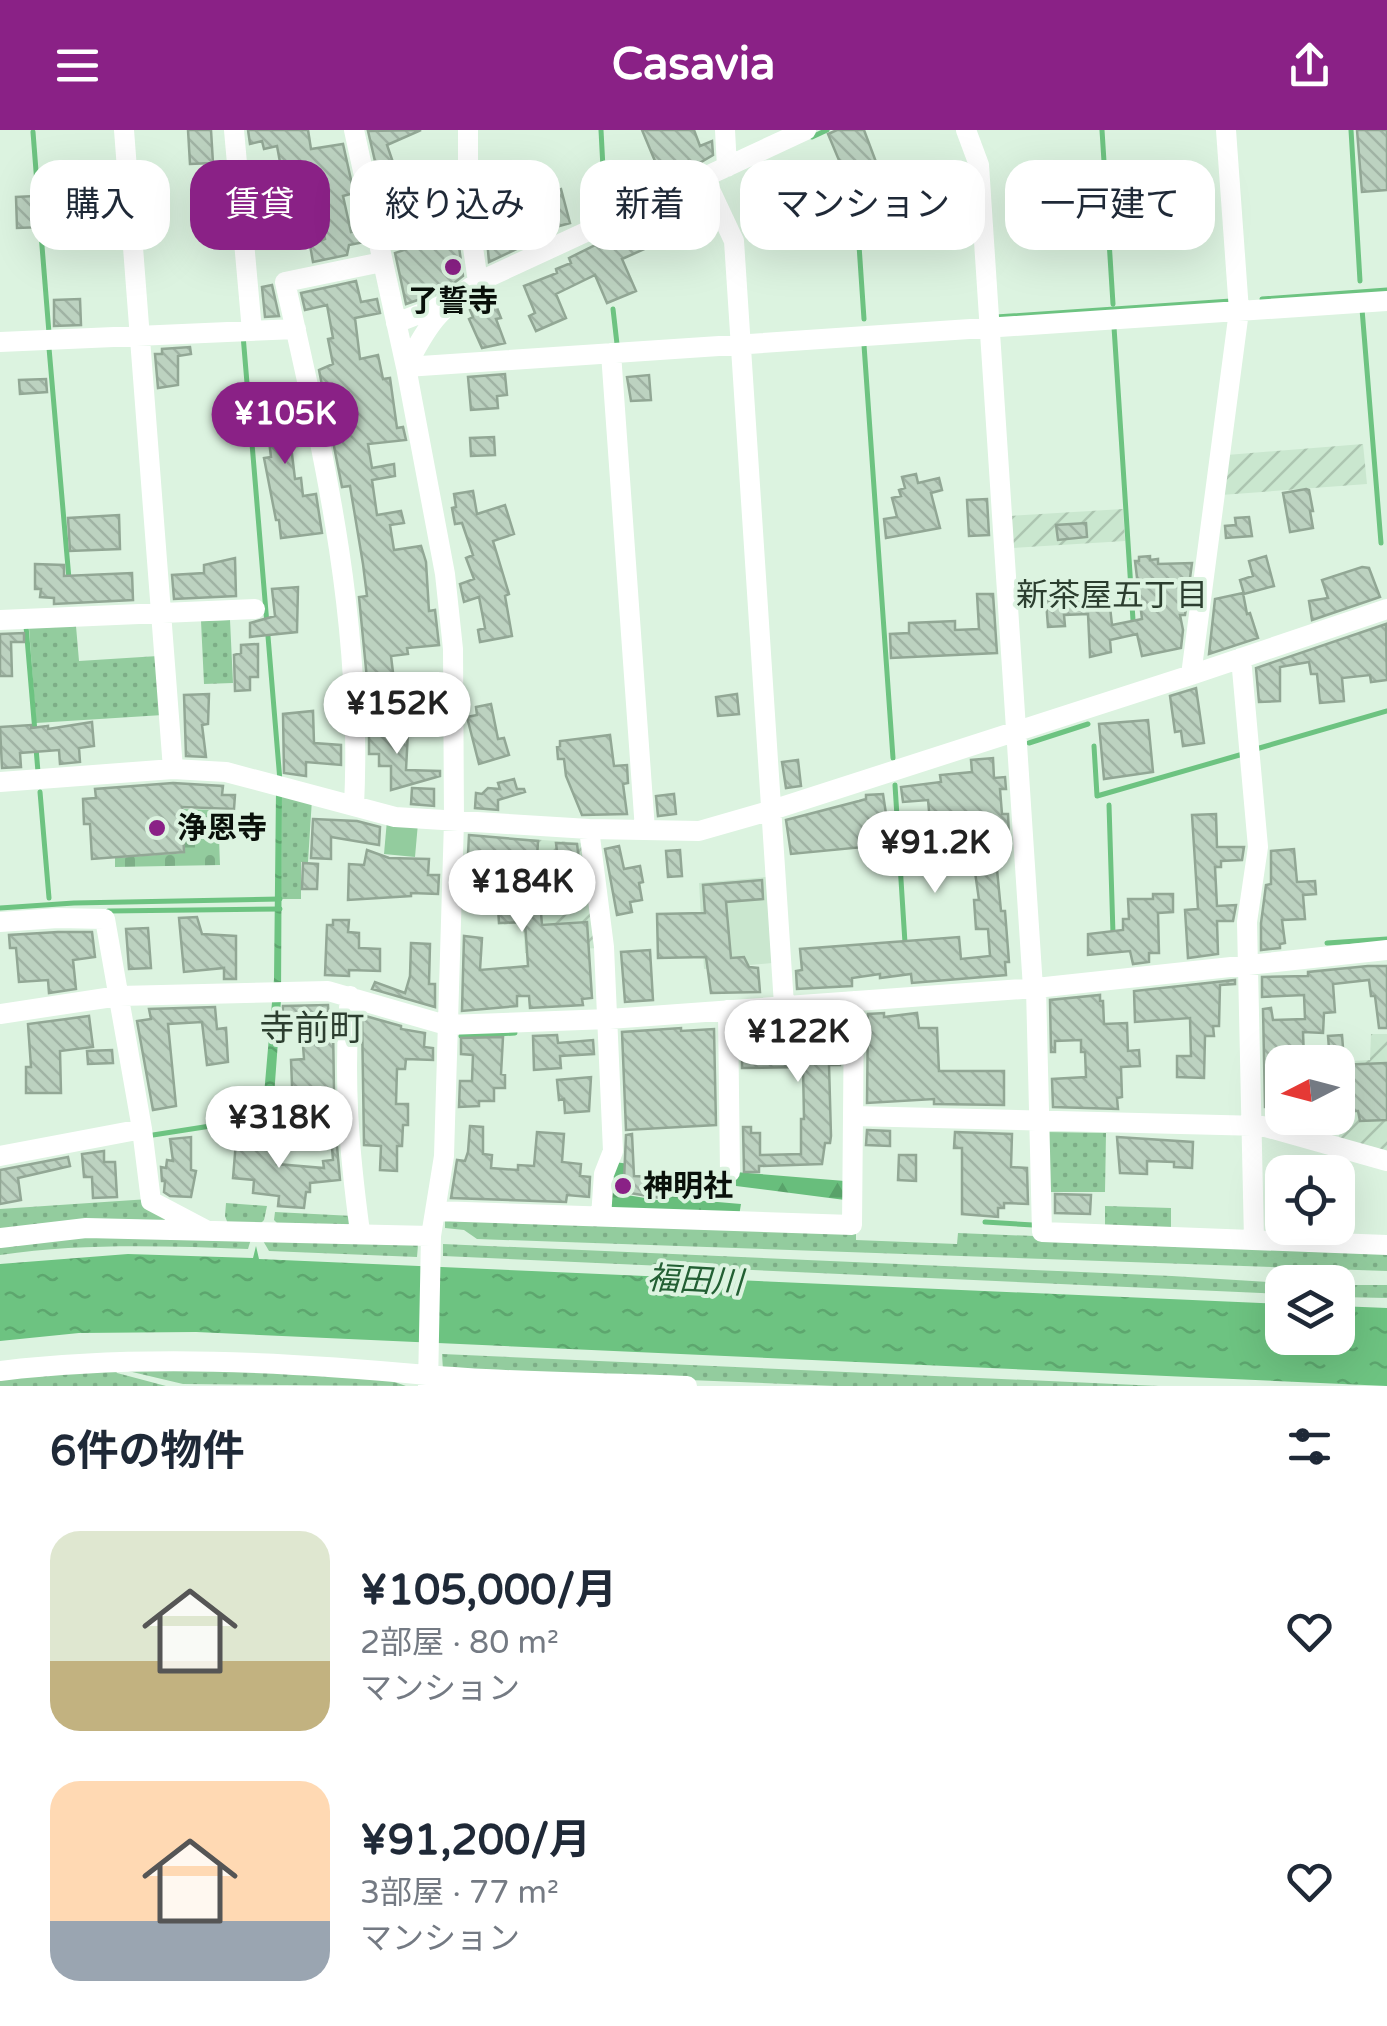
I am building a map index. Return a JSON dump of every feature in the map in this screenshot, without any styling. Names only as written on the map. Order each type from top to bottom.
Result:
[{"type":"street","points":[[124,130],[173,769]]},
{"type":"street","points":[[234,130],[246,332]]},
{"type":"street","points":[[354,130],[406,367],[445,574],[453,648],[454,821],[444,1156],[431,1236],[428,1374]]},
{"type":"street","points":[[468,130],[468,213],[478,282]]},
{"type":"street","points":[[725,130],[727,167]]},
{"type":"street","points":[[720,170],[806,130]]},
{"type":"street","points":[[966,130],[979,164],[1034,988],[1042,1232],[1387,1245]]},
{"type":"street","points":[[1190,675],[1238,310],[1226,130]]},
{"type":"street","points":[[720,212],[734,242],[784,1005]]},
{"type":"street","points":[[406,367],[431,320],[449,303],[478,282],[580,235]]},
{"type":"street","points":[[354,806],[355,699],[345,575],[285,282],[382,262]]},
{"type":"street","points":[[406,367],[1387,300]]},
{"type":"street","points":[[396,323],[449,303]]},
{"type":"street","points":[[0,342],[296,330]]},
{"type":"street","points":[[611,353],[645,830]]},
{"type":"street","points":[[0,782],[173,769],[226,772],[395,818],[698,831],[1190,675],[1387,608]]},
{"type":"street","points":[[0,620],[255,609]]},
{"type":"street","points":[[1241,658],[1258,847],[1247,922],[1254,1240]]},
{"type":"street","points":[[589,829],[604,947],[613,1150],[604,1174],[600,1217]]},
{"type":"street","points":[[0,922],[105,919],[142,1128],[150,1201],[206,1230]]},
{"type":"street","points":[[0,1014],[119,996],[328,991],[446,1025],[609,1020],[1034,988],[1387,950]]},
{"type":"street","points":[[350,996],[344,1062],[347,1136],[360,1232]]},
{"type":"street","points":[[435,1212],[852,1225],[854,1002]]},
{"type":"street","points":[[728,1010],[730,1172]]},
{"type":"street","points":[[853,1116],[1252,1126],[1387,1161]]},
{"type":"street","points":[[0,1156],[142,1128]]},
{"type":"street","points":[[0,1238],[86,1228],[431,1236]]},
{"type":"street","points":[[0,1371],[116,1360],[376,1368],[687,1386]]},
{"type":"shaded area","points":[[1363,444],[1367,484],[1221,495],[1227,455]]},
{"type":"shaded area","points":[[1123,509],[1125,541],[1012,548],[1009,516]]},
{"type":"shaded area","points":[[502,837],[584,843],[597,948],[525,953],[523,923],[498,925],[495,879],[500,878]]},
{"type":"shaded area","points":[[766,877],[772,963],[704,969],[699,883]]},
{"type":"shaded area","points":[[1371,1034],[1387,1034],[1387,1153],[1339,1140],[1339,1135],[1355,1135],[1355,1061],[1370,1060]]},
{"type":"green space","points":[[230,620],[233,683],[204,684],[201,621]]},
{"type":"green space","points":[[76,626],[79,661],[158,656],[163,715],[36,723],[29,628]]},
{"type":"green space","points":[[282,792],[312,799],[308,862],[301,862],[301,899],[281,899]]},
{"type":"green space","points":[[183,809],[218,810],[220,865],[115,867],[115,858],[184,853]]},
{"type":"green space","points":[[387,820],[418,823],[415,857],[384,854]]},
{"type":"green space","points":[[1046,1132],[1106,1133],[1105,1192],[1046,1192]]},
{"type":"green space","points":[[614,1162],[630,1164],[627,1177],[615,1179],[615,1193],[663,1201],[678,1194],[694,1200],[741,1204],[739,1216],[604,1211]]},
{"type":"green space","points":[[735,1172],[845,1181],[845,1200],[736,1186]]},
{"type":"green space","points":[[149,1199],[182,1220],[0,1230],[0,1209]]},
{"type":"green space","points":[[226,1203],[267,1206],[264,1220],[259,1225],[228,1224]]},
{"type":"green space","points":[[1105,1206],[1171,1208],[1171,1228],[1105,1225]]},
{"type":"green space","points":[[275,1212],[353,1216],[355,1228],[280,1226],[274,1220]]},
{"type":"green space","points":[[445,1218],[856,1228],[856,1240],[957,1244],[958,1233],[1387,1250],[1387,1271],[1355,1270],[1355,1265],[1265,1267],[477,1239],[464,1230],[445,1228]]},
{"type":"green space","points":[[81,1237],[251,1239],[248,1249],[93,1247],[0,1255],[0,1245]]},
{"type":"green space","points":[[262,1239],[418,1245],[417,1257],[269,1251]]},
{"type":"green space","points":[[443,1244],[1172,1276],[1265,1282],[1265,1293],[443,1256]]},
{"type":"green space","points":[[1355,1285],[1387,1285],[1387,1298],[1355,1297]]},
{"type":"green space","points":[[442,1354],[1159,1386],[836,1386],[443,1370]]},
{"type":"green space","points":[[128,1365],[375,1375],[406,1386],[183,1384],[128,1371]]},
{"type":"green space","points":[[113,1367],[117,1373],[166,1386],[0,1386],[0,1377]]},
{"type":"water","points":[[276,790],[282,792],[281,1000],[269,1165],[258,1164],[274,979]]},
{"type":"water","name":"福田川","points":[[256,1246],[259,1259],[1265,1303],[1265,1355],[1355,1355],[1355,1307],[1387,1308],[1387,1386],[196,1332],[79,1333],[0,1341],[0,1264],[128,1254],[253,1258]]},
{"type":"building","points":[[188,130],[211,130],[213,160],[190,160],[190,164]]},
{"type":"building","points":[[248,130],[308,130],[311,149],[343,144],[350,175],[350,194],[343,196],[350,228],[347,255],[313,262],[311,250],[330,250],[330,160],[280,160],[277,146],[264,149],[262,141],[250,144]]},
{"type":"building","points":[[421,130],[387,145],[392,160],[375,160],[368,131]]},
{"type":"building","points":[[642,130],[694,130],[700,146],[712,141],[713,155],[705,160],[655,160]]},
{"type":"building","points":[[864,130],[875,160],[839,160],[828,134]]},
{"type":"building","points":[[1357,130],[1387,130],[1387,190],[1362,192]]},
{"type":"building","points":[[560,189],[570,223],[560,226]]},
{"type":"building","points":[[30,196],[30,228],[17,228],[16,197]]},
{"type":"building","points":[[459,250],[463,276],[444,291],[406,304],[395,253]]},
{"type":"building","points":[[488,250],[514,250],[489,262]]},
{"type":"building","points":[[585,250],[642,250],[622,259],[636,291],[607,303],[595,275],[556,294],[566,318],[536,331],[529,316],[535,313],[524,286],[557,273],[556,269],[571,263],[569,258]]},
{"type":"building","points":[[356,281],[361,302],[377,299],[380,313],[355,318],[360,359],[378,355],[383,379],[390,378],[397,428],[403,427],[406,440],[368,444],[372,468],[394,464],[395,476],[372,480],[377,515],[401,511],[404,523],[390,525],[394,550],[421,546],[426,562],[429,611],[435,610],[439,645],[407,648],[408,654],[391,656],[394,681],[424,678],[426,692],[402,695],[404,710],[376,713],[373,678],[367,679],[359,597],[367,596],[363,564],[350,486],[342,487],[319,370],[333,364],[328,339],[333,338],[327,305],[305,310],[301,293]]},
{"type":"building","points":[[272,285],[279,316],[265,317],[262,287]]},
{"type":"building","points":[[493,298],[505,343],[482,348],[469,319],[473,317],[470,310]]},
{"type":"building","points":[[80,299],[81,325],[54,326],[54,300]]},
{"type":"building","points":[[190,347],[191,354],[178,356],[178,385],[158,388],[155,354],[162,354],[162,349]]},
{"type":"building","points":[[505,374],[507,395],[497,396],[498,408],[471,410],[468,377]]},
{"type":"building","points":[[649,375],[651,400],[631,401],[627,377]]},
{"type":"building","points":[[46,379],[47,392],[20,394],[19,380]]},
{"type":"building","points":[[286,390],[289,416],[300,415],[303,429],[295,429],[297,446],[291,446],[295,479],[301,478],[303,496],[316,494],[322,533],[281,538],[264,458],[271,457],[268,432],[260,433],[252,393]]},
{"type":"building","points":[[494,437],[495,455],[471,456],[470,438]]},
{"type":"building","points":[[916,474],[918,483],[939,478],[942,490],[931,493],[940,528],[886,538],[884,519],[897,517],[892,498],[901,496],[899,490],[905,488],[902,477]]},
{"type":"building","points":[[1306,489],[1313,511],[1313,528],[1290,532],[1283,493]]},
{"type":"building","points":[[473,491],[477,514],[505,505],[514,534],[493,541],[509,594],[505,596],[512,636],[480,642],[478,630],[485,628],[479,597],[464,602],[460,584],[474,579],[466,558],[473,555],[462,523],[455,524],[452,508],[456,507],[454,494]]},
{"type":"building","points":[[987,499],[989,535],[969,536],[967,500]]},
{"type":"building","points":[[119,515],[120,549],[70,551],[68,518]]},
{"type":"building","points":[[1249,517],[1252,536],[1226,538],[1225,526],[1236,525],[1235,518]]},
{"type":"building","points":[[1086,523],[1087,537],[1058,540],[1056,525]]},
{"type":"building","points":[[1150,556],[1150,560],[1158,559],[1158,564],[1192,563],[1185,615],[1180,615],[1181,648],[1142,656],[1137,634],[1110,640],[1111,652],[1090,657],[1088,614],[1064,615],[1065,626],[1048,627],[1046,601],[1087,598],[1086,581],[1107,580],[1112,625],[1142,619],[1135,561]]},
{"type":"building","points":[[1266,556],[1274,586],[1244,594],[1240,580],[1253,576],[1249,561]]},
{"type":"building","points":[[235,558],[236,596],[174,599],[172,575],[204,573],[204,565]]},
{"type":"building","points":[[35,564],[64,565],[64,576],[132,573],[133,600],[54,604],[54,598],[40,597],[41,589],[35,589]]},
{"type":"building","points":[[1369,568],[1380,597],[1312,620],[1309,601],[1328,598],[1322,580]]},
{"type":"building","points":[[298,587],[297,632],[250,637],[250,623],[275,616],[272,589]]},
{"type":"building","points":[[1243,593],[1258,638],[1209,654],[1215,599]]},
{"type":"building","points":[[977,594],[993,594],[997,653],[891,658],[890,634],[909,633],[909,623],[955,621],[955,630],[979,629]]},
{"type":"building","points":[[1386,624],[1387,680],[1371,682],[1370,675],[1342,678],[1344,701],[1320,703],[1317,674],[1311,674],[1309,662],[1280,667],[1280,701],[1259,702],[1256,668]]},
{"type":"building","points":[[24,633],[24,642],[11,642],[12,676],[0,676],[0,634]]},
{"type":"building","points":[[258,644],[258,677],[250,677],[250,690],[235,691],[234,655],[241,653],[241,645]]},
{"type":"building","points":[[1196,688],[1204,743],[1183,746],[1181,731],[1175,732],[1170,696]]},
{"type":"building","points":[[209,694],[208,724],[202,725],[206,757],[186,756],[184,695]]},
{"type":"building","points":[[737,694],[739,714],[718,716],[716,697]]},
{"type":"building","points":[[491,704],[498,739],[504,738],[509,755],[479,764],[467,717],[477,715],[476,707]]},
{"type":"building","points":[[313,711],[314,743],[341,745],[341,765],[306,762],[306,776],[284,773],[283,714]]},
{"type":"building","points":[[1148,720],[1153,772],[1104,779],[1099,724]]},
{"type":"building","points":[[92,722],[94,746],[79,748],[80,762],[60,764],[59,750],[20,753],[21,767],[2,768],[0,727],[31,725],[48,729]]},
{"type":"building","points":[[369,730],[408,731],[406,770],[440,771],[440,776],[391,790],[391,766],[379,766],[379,754],[369,754]]},
{"type":"building","points":[[610,735],[614,766],[627,765],[628,783],[623,784],[627,814],[582,815],[566,776],[564,759],[558,759],[557,747],[560,741]]},
{"type":"building","points":[[993,758],[994,778],[1005,777],[1006,789],[1000,789],[1002,814],[1008,814],[1009,837],[994,838],[1001,911],[1005,911],[1009,962],[1005,962],[1006,975],[912,983],[911,974],[880,978],[880,974],[852,978],[852,986],[797,989],[796,971],[802,970],[800,949],[959,937],[961,959],[990,956],[988,929],[976,929],[974,900],[979,900],[972,851],[983,850],[980,822],[954,823],[956,841],[932,843],[928,800],[903,802],[901,787],[941,782],[940,775],[972,772],[971,760]]},
{"type":"building","points":[[798,760],[801,786],[786,788],[782,762]]},
{"type":"building","points":[[514,779],[517,789],[525,792],[498,800],[498,810],[475,808],[476,793],[500,789],[498,783]]},
{"type":"building","points":[[173,783],[223,786],[222,795],[235,795],[234,809],[182,807],[184,852],[92,859],[90,824],[84,824],[83,799],[96,798],[95,789]]},
{"type":"building","points":[[412,788],[434,789],[434,806],[411,804]]},
{"type":"building","points":[[674,794],[676,814],[658,816],[656,796]]},
{"type":"building","points":[[883,794],[888,827],[882,828],[885,845],[791,854],[786,820],[866,799],[866,795]]},
{"type":"building","points":[[1216,814],[1217,847],[1244,847],[1242,860],[1221,861],[1221,867],[1215,867],[1217,906],[1236,905],[1233,921],[1217,921],[1218,954],[1188,958],[1185,910],[1198,909],[1192,815]]},
{"type":"building","points":[[313,819],[357,821],[380,827],[379,845],[331,837],[331,859],[311,858]]},
{"type":"building","points":[[469,835],[538,841],[534,913],[541,913],[542,925],[587,922],[592,998],[582,999],[583,1005],[530,1008],[529,996],[517,996],[517,1006],[462,1011],[464,936],[482,938],[480,970],[528,966],[525,922],[499,923],[498,906],[466,904],[467,887],[472,887],[474,855],[468,854]]},
{"type":"building","points":[[556,843],[577,844],[582,883],[561,885]]},
{"type":"building","points":[[619,846],[624,869],[640,866],[643,882],[639,883],[642,900],[630,902],[632,912],[617,915],[605,849]]},
{"type":"building","points":[[1294,849],[1297,882],[1315,881],[1316,894],[1303,895],[1305,919],[1282,920],[1285,943],[1280,948],[1261,950],[1266,885],[1271,884],[1271,851]]},
{"type":"building","points":[[367,850],[389,858],[429,859],[428,875],[439,875],[438,894],[348,900],[349,864],[364,865]]},
{"type":"building","points":[[680,850],[682,876],[668,877],[666,851]]},
{"type":"building","points":[[303,863],[318,864],[317,889],[302,889]]},
{"type":"building","points":[[762,880],[763,899],[726,902],[731,958],[744,957],[749,967],[758,968],[760,992],[711,993],[706,957],[658,958],[657,914],[705,913],[703,885]]},
{"type":"building","points":[[1153,894],[1173,894],[1173,912],[1158,913],[1159,953],[1149,953],[1149,962],[1133,964],[1130,951],[1088,955],[1088,934],[1123,930],[1123,919],[1129,919],[1128,899],[1153,899]]},
{"type":"building","points":[[197,917],[202,934],[236,936],[236,979],[224,979],[224,968],[184,972],[179,918]]},
{"type":"building","points":[[333,920],[349,920],[348,932],[359,933],[359,948],[380,949],[380,971],[349,970],[349,976],[325,975],[327,925],[333,925]]},
{"type":"building","points":[[148,928],[151,968],[129,969],[126,929]]},
{"type":"building","points":[[92,932],[95,957],[73,960],[76,989],[49,993],[48,980],[19,982],[16,948],[10,948],[9,935]]},
{"type":"building","points":[[411,943],[430,944],[429,984],[435,984],[435,1007],[372,989],[375,982],[405,993]]},
{"type":"building","points":[[650,950],[653,1000],[625,1002],[621,952]]},
{"type":"building","points":[[1387,966],[1387,1028],[1379,1028],[1369,980],[1333,984],[1335,1012],[1324,1013],[1323,1033],[1303,1032],[1303,1045],[1265,1045],[1265,1107],[1263,1009],[1271,1008],[1273,1020],[1305,1019],[1304,995],[1262,997],[1262,977],[1308,976],[1308,972]]},
{"type":"building","points":[[1235,980],[1235,984],[1220,985],[1219,1026],[1213,1026],[1214,1036],[1205,1036],[1204,1078],[1177,1077],[1177,1056],[1191,1056],[1190,1018],[1135,1022],[1134,991]]},
{"type":"building","points":[[1100,995],[1104,1024],[1127,1023],[1128,1051],[1139,1050],[1140,1066],[1121,1067],[1122,1097],[1117,1098],[1118,1109],[1053,1107],[1052,1079],[1086,1077],[1081,1040],[1055,1041],[1055,1052],[1051,1052],[1050,1000]]},
{"type":"building","points":[[328,1005],[329,1026],[333,1026],[334,1091],[320,1093],[324,1132],[294,1135],[291,1060],[304,1059],[302,1032],[301,1027],[282,1026],[283,1006]]},
{"type":"building","points":[[215,1007],[217,1029],[226,1028],[228,1062],[207,1065],[202,1022],[168,1024],[176,1106],[153,1110],[137,1021],[151,1019],[149,1009]]},
{"type":"building","points":[[884,1013],[884,1017],[917,1013],[919,1028],[937,1028],[939,1071],[1004,1071],[1004,1105],[934,1104],[934,1099],[867,1103],[868,1014]]},
{"type":"building","points":[[362,1015],[425,1033],[424,1047],[433,1048],[433,1060],[406,1059],[405,1069],[397,1069],[396,1104],[408,1104],[408,1125],[403,1125],[402,1146],[397,1146],[397,1171],[380,1170],[381,1146],[364,1145]]},
{"type":"building","points":[[89,1016],[93,1047],[60,1051],[61,1093],[26,1093],[26,1067],[31,1067],[28,1024]]},
{"type":"building","points":[[834,1016],[840,1032],[840,1065],[829,1065],[831,1136],[830,1143],[825,1143],[822,1164],[759,1166],[759,1172],[744,1172],[743,1127],[760,1133],[760,1155],[801,1154],[804,1119],[803,1067],[742,1068],[742,1023],[749,1023],[752,1048],[779,1047],[778,1020]]},
{"type":"building","points":[[714,1029],[716,1125],[626,1130],[622,1032]]},
{"type":"building","points":[[557,1035],[558,1043],[593,1040],[594,1054],[560,1056],[561,1068],[534,1070],[533,1036]]},
{"type":"building","points":[[1342,1035],[1343,1045],[1329,1045],[1328,1036]]},
{"type":"building","points":[[503,1037],[501,1074],[505,1075],[505,1088],[494,1088],[494,1101],[459,1107],[460,1081],[472,1081],[473,1055],[461,1054],[461,1038]]},
{"type":"building","points":[[112,1050],[113,1063],[88,1064],[87,1051]]},
{"type":"building","points":[[1387,1063],[1387,1120],[1360,1121],[1355,1111],[1355,1064]]},
{"type":"building","points":[[591,1077],[589,1111],[565,1113],[557,1080]]},
{"type":"building","points":[[470,1126],[483,1127],[483,1154],[492,1155],[491,1168],[518,1170],[518,1165],[534,1166],[537,1132],[564,1134],[562,1162],[581,1164],[580,1176],[590,1177],[589,1197],[567,1195],[566,1202],[451,1198],[457,1160],[465,1161],[468,1152]]},
{"type":"building","points":[[237,1129],[257,1131],[255,1149],[279,1151],[277,1164],[324,1168],[323,1161],[333,1160],[331,1135],[336,1135],[340,1180],[310,1183],[304,1208],[278,1206],[279,1196],[253,1193],[254,1180],[233,1178]]},
{"type":"building","points":[[867,1130],[890,1131],[890,1146],[866,1145]]},
{"type":"building","points":[[955,1132],[1012,1134],[1011,1167],[1027,1168],[1028,1204],[1004,1203],[1004,1208],[998,1208],[998,1217],[962,1214],[962,1148],[954,1148]]},
{"type":"building","points":[[632,1134],[634,1176],[669,1178],[667,1199],[617,1191],[617,1179],[624,1180],[626,1135]]},
{"type":"building","points":[[191,1137],[191,1170],[196,1171],[191,1197],[170,1196],[164,1192],[161,1167],[166,1168],[167,1160],[173,1161],[170,1139]]},
{"type":"building","points":[[1117,1137],[1193,1142],[1192,1168],[1174,1167],[1174,1162],[1147,1161],[1147,1174],[1120,1173]]},
{"type":"building","points":[[104,1151],[104,1162],[115,1162],[117,1197],[93,1198],[92,1177],[84,1177],[82,1154]]},
{"type":"building","points":[[899,1155],[916,1155],[916,1181],[898,1180]]},
{"type":"building","points":[[68,1157],[70,1166],[18,1178],[21,1200],[0,1204],[0,1170]]},
{"type":"building","points":[[1055,1194],[1091,1195],[1090,1214],[1055,1213]]},
{"type":"waterway","points":[[601,130],[603,160]]},
{"type":"waterway","points":[[812,137],[827,130]]},
{"type":"waterway","points":[[1102,130],[1113,304]]},
{"type":"waterway","points":[[1351,130],[1360,281]]},
{"type":"waterway","points":[[33,132],[35,160]]},
{"type":"waterway","points":[[42,250],[49,333]]},
{"type":"waterway","points":[[859,250],[864,319]]},
{"type":"waterway","points":[[1262,299],[1387,290]]},
{"type":"waterway","points":[[996,317],[1231,301]]},
{"type":"waterway","points":[[613,309],[617,344]]},
{"type":"waterway","points":[[1362,309],[1381,543]]},
{"type":"waterway","points":[[1114,327],[1133,620]]},
{"type":"waterway","points":[[243,335],[280,781]]},
{"type":"waterway","points":[[864,345],[893,758]]},
{"type":"waterway","points":[[49,348],[69,579]]},
{"type":"waterway","points":[[26,626],[35,732]]},
{"type":"waterway","points":[[1256,749],[1387,711]]},
{"type":"waterway","points":[[1029,743],[1088,724]]},
{"type":"waterway","points":[[1094,746],[1097,796],[1243,754]]},
{"type":"waterway","points":[[36,748],[38,772]]},
{"type":"waterway","points":[[895,785],[905,943]]},
{"type":"waterway","points":[[40,792],[49,898]]},
{"type":"waterway","points":[[1109,805],[1113,934]]},
{"type":"waterway","points":[[0,908],[280,899]]},
{"type":"waterway","points":[[108,911],[280,909]]},
{"type":"waterway","points":[[1327,943],[1387,939]]},
{"type":"waterway","points":[[461,1036],[515,1033]]},
{"type":"waterway","points":[[153,1135],[268,1117]]},
{"type":"waterway","points":[[985,1222],[1033,1225]]},
{"type":"place","name":"了誓寺","points":[[453,267]]},
{"type":"place","name":"浄恩寺","points":[[157,828]]},
{"type":"place","name":"神明社","points":[[623,1186]]},
{"type":"district","name":"新茶屋五丁目","points":[[1112,595]]},
{"type":"district","name":"寺前町","points":[[312,1028]]}]
